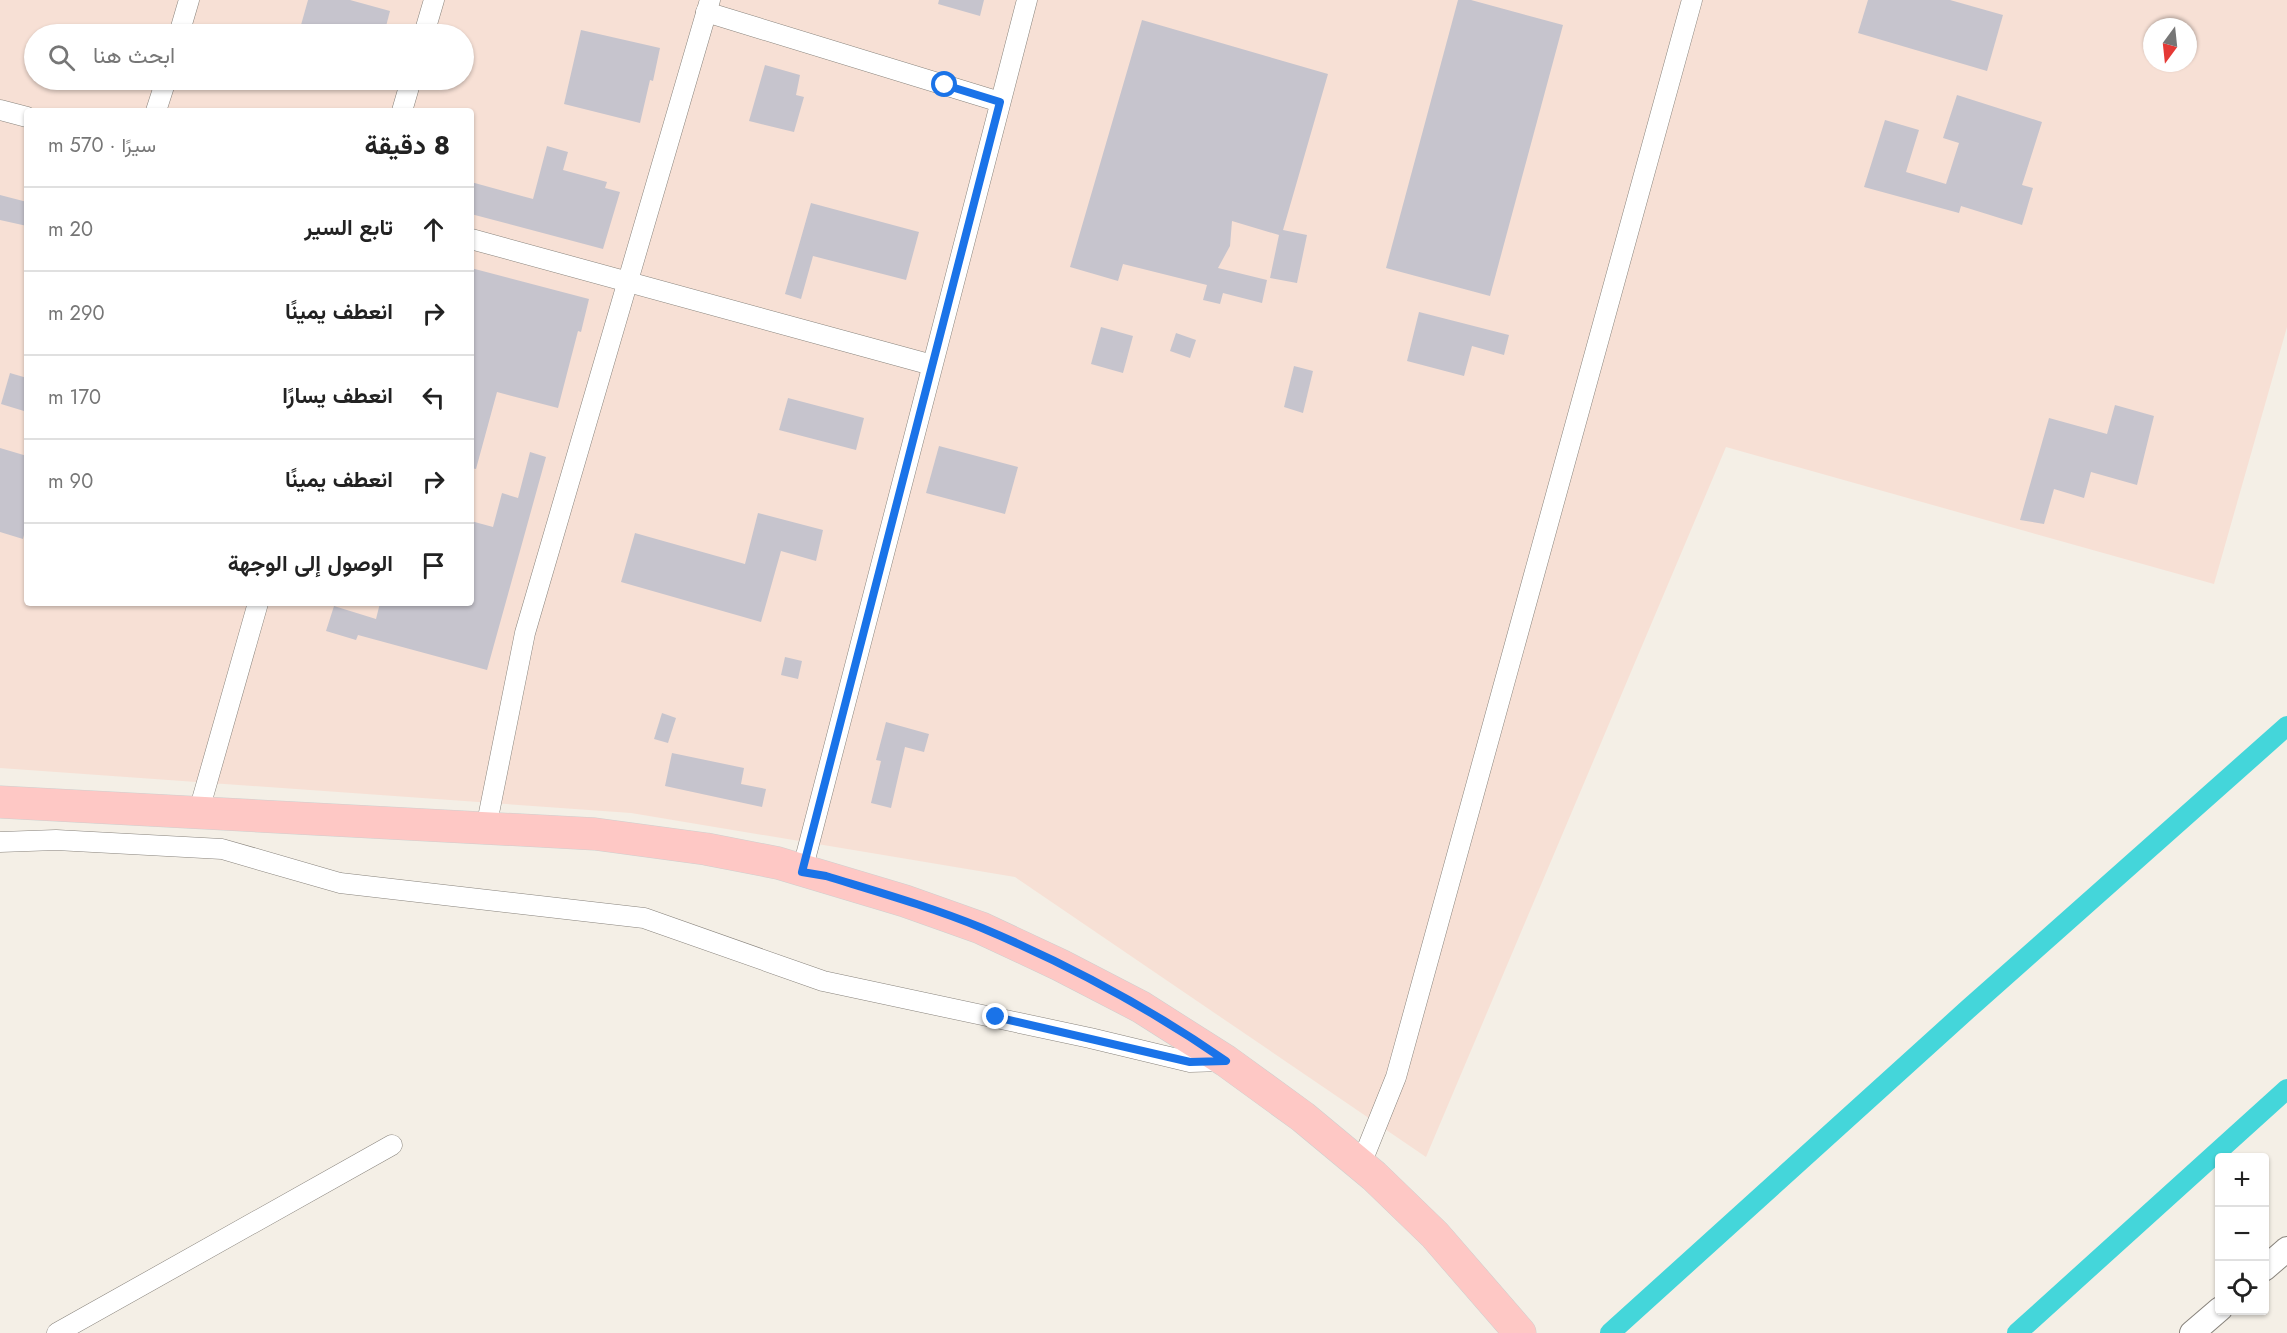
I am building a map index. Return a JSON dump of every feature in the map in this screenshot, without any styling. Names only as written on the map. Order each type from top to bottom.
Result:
[{"type":"main road","points":[[0,802],[595,834],[706,849],[778,863],[802,872],[826,876],[981,928],[1141,1007],[1226,1061],[1303,1117],[1361,1164],[1435,1236],[1520,1333]]},
{"type":"street","points":[[182,24],[189,0]]},
{"type":"street","points":[[427,24],[434,0]]},
{"type":"street","points":[[802,872],[1027,0]]},
{"type":"street","points":[[1361,1164],[1396,1077],[1692,0]]},
{"type":"street","points":[[486,828],[525,633],[708,6],[1000,102]]},
{"type":"street","points":[[157,108],[163,90]]},
{"type":"street","points":[[403,108],[408,90]]},
{"type":"street","points":[[0,110],[24,116]]},
{"type":"street","points":[[474,240],[932,365]]},
{"type":"street","points":[[198,814],[257,606]]},
{"type":"street","points":[[0,842],[56,840],[222,849],[340,883],[644,918],[823,981],[1078,1035],[1190,1062],[1226,1061]]},
{"type":"street","points":[[57,1333],[392,1145]]},
{"type":"street","points":[[2269,1265],[2287,1249]]},
{"type":"street","points":[[2192,1333],[2215,1313]]},
{"type":"shaded area","points":[[0,0],[2287,0],[2287,327],[2214,584],[1726,447],[1426,1157],[1015,877],[631,813],[0,768]]},
{"type":"building","points":[[308,0],[350,0],[390,11],[387,24],[301,24]]},
{"type":"building","points":[[939,0],[984,0],[980,16],[938,4]]},
{"type":"building","points":[[1458,0],[1471,0],[1563,25],[1490,296],[1386,268]]},
{"type":"building","points":[[1868,0],[1950,0],[2003,15],[1987,71],[1858,33]]},
{"type":"building","points":[[1142,20],[1328,74],[1283,230],[1307,235],[1297,283],[1270,278],[1279,235],[1232,221],[1230,246],[1218,268],[1267,280],[1262,303],[1223,293],[1220,304],[1203,300],[1207,285],[1123,264],[1118,281],[1070,267]]},
{"type":"building","points":[[581,30],[660,48],[640,123],[564,104]]},
{"type":"building","points":[[765,65],[800,75],[796,95],[804,97],[794,132],[749,121]]},
{"type":"building","points":[[1957,95],[2042,122],[2022,185],[2033,188],[2022,225],[1961,206],[1959,213],[1864,187],[1885,120],[1919,130],[1906,172],[1946,184],[1959,143],[1943,138]]},
{"type":"building","points":[[547,146],[568,152],[563,170],[607,182],[605,188],[620,192],[603,249],[474,215],[474,183],[533,199]]},
{"type":"building","points":[[0,195],[24,201],[24,225],[0,220]]},
{"type":"building","points":[[811,203],[919,232],[906,280],[813,256],[801,299],[785,294]]},
{"type":"building","points":[[474,269],[589,299],[581,332],[578,331],[558,408],[497,392],[476,469],[474,469]]},
{"type":"building","points":[[1419,312],[1509,335],[1504,355],[1472,346],[1464,376],[1407,361]]},
{"type":"building","points":[[1101,327],[1133,336],[1123,373],[1091,364]]},
{"type":"building","points":[[1176,333],[1196,340],[1190,358],[1170,351]]},
{"type":"building","points":[[1294,366],[1313,371],[1303,413],[1284,407]]},
{"type":"building","points":[[10,373],[24,377],[24,411],[1,404]]},
{"type":"building","points":[[788,398],[864,418],[856,450],[779,430]]},
{"type":"building","points":[[2115,405],[2154,416],[2137,485],[2091,472],[2084,498],[2054,489],[2044,524],[2020,520],[2049,418],[2107,434]]},
{"type":"building","points":[[939,446],[1018,467],[1005,514],[926,493]]},
{"type":"building","points":[[0,448],[24,455],[24,535],[23,539],[0,532]]},
{"type":"building","points":[[530,452],[546,457],[487,670],[358,635],[356,640],[326,631],[334,606],[376,619],[379,606],[474,606],[474,522],[493,527],[502,493],[518,498]]},
{"type":"building","points":[[758,513],[823,530],[816,561],[781,551],[761,622],[621,582],[635,533],[745,564]]},
{"type":"building","points":[[785,657],[802,661],[798,679],[781,675]]},
{"type":"building","points":[[662,713],[676,718],[668,743],[654,739]]},
{"type":"building","points":[[886,722],[929,734],[924,752],[905,747],[891,808],[871,803],[881,761],[876,760]]},
{"type":"building","points":[[672,753],[744,768],[741,784],[766,789],[762,807],[665,786]]},
{"type":"waterway","points":[[1610,1333],[1967,1010],[2287,726]]},
{"type":"waterway","points":[[2017,1333],[2287,1089]]},
{"type":"route","points":[[945,85],[1000,102],[802,872],[826,876],[981,928],[1141,1007],[1226,1061],[1190,1062],[996,1017]]}]
